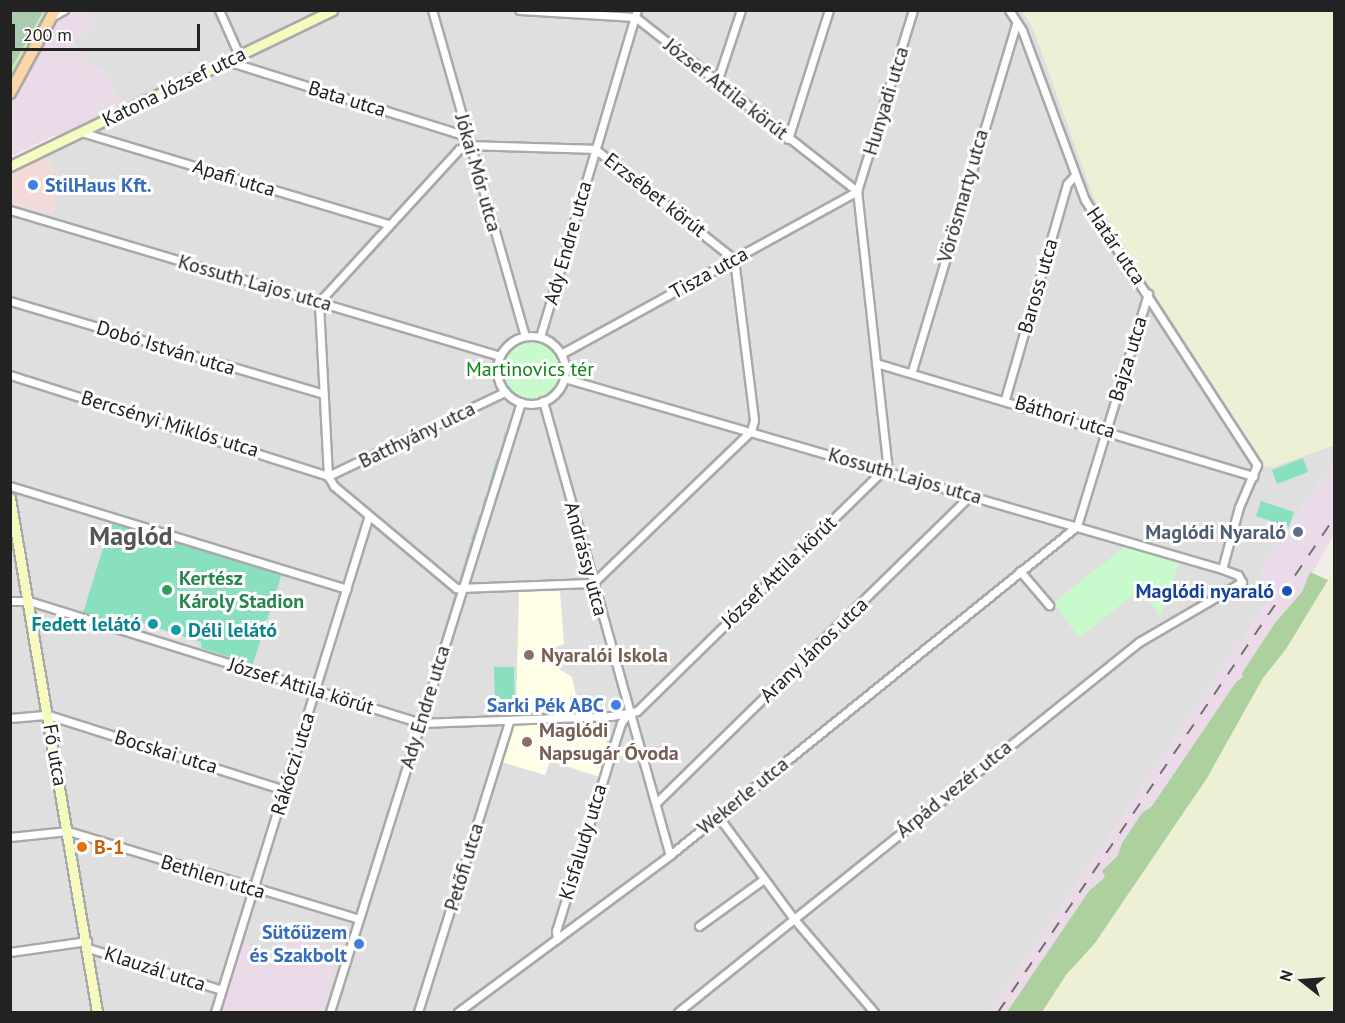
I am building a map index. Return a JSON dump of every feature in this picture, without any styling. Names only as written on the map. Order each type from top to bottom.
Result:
[{"type":"main road","name":"Katona József utca","points":[[12,165],[332,10]]},
{"type":"main road","points":[[10,93],[54,13]]},
{"type":"main road","name":"Fő utca","points":[[10,498],[97,1012]]},
{"type":"street","points":[[54,13],[64,10]]},
{"type":"street","points":[[219,10],[240,56]]},
{"type":"street","name":"Jókai Mór utca","points":[[432,10],[525,336]]},
{"type":"street","points":[[519,10],[636,14]]},
{"type":"street","points":[[717,82],[741,10]]},
{"type":"street","points":[[788,139],[829,10]]},
{"type":"street","name":"Hunyadi utca","points":[[856,191],[913,10]]},
{"type":"street","name":"Határ utca","points":[[1009,10],[1017,22],[1085,200],[1257,465],[1253,476]]},
{"type":"street","name":"József Attila körút","points":[[636,14],[717,82],[856,191]]},
{"type":"street","name":"Ady Endre utca","points":[[540,337],[636,14]]},
{"type":"street","name":"Vörösmarty utca","points":[[912,371],[1017,22]]},
{"type":"street","name":"Bata utca","points":[[227,61],[467,136]]},
{"type":"street","name":"Apafi utca","points":[[81,132],[388,224]]},
{"type":"street","points":[[470,145],[459,149],[319,302],[328,476],[449,584],[462,590],[593,582],[751,431],[754,420],[734,259]]},
{"type":"street","name":"Erzsébet körút","points":[[470,145],[595,150],[734,259]]},
{"type":"street","name":"Baross utca","points":[[1005,399],[1067,184],[1075,175]]},
{"type":"street","points":[[856,191],[887,462],[884,469]]},
{"type":"street","name":"Tisza utca","points":[[561,354],[856,191]]},
{"type":"street","name":"Kossuth Lajos utca","points":[[10,210],[500,356]]},
{"type":"street","name":"Bajza utca","points":[[1077,526],[1148,294]]},
{"type":"street","name":"Dobó István utca","points":[[10,301],[323,394]]},
{"type":"street","points":[[525,336],[540,337],[561,354],[564,378],[560,387],[543,401],[521,402],[505,392],[497,375],[500,356],[506,347],[525,336]]},
{"type":"street","name":"Báthori utca","points":[[876,363],[912,371],[1253,476]]},
{"type":"street","name":"Bercsényi Miklós utca","points":[[10,375],[328,476]]},
{"type":"street","name":"Kossuth Lajos utca","points":[[564,378],[884,469],[1222,569],[1238,575],[1242,582]]},
{"type":"street","name":"Batthyány utca","points":[[328,476],[505,392]]},
{"type":"street","name":"Andrássy utca","points":[[543,401],[628,713],[670,855]]},
{"type":"street","name":"Ady Endre utca","points":[[330,1012],[521,402]]},
{"type":"street","name":"József Attila körút","points":[[10,601],[29,601],[420,723],[509,721],[628,713],[646,702],[884,469]]},
{"type":"street","points":[[1222,569],[1239,507],[1253,476]]},
{"type":"street","points":[[10,486],[347,589]]},
{"type":"street","name":"Arany János utca","points":[[656,803],[970,495]]},
{"type":"street","name":"Rákóczi utca","points":[[215,1012],[369,515]]},
{"type":"street","name":"Wekerle utca","points":[[458,1012],[670,855],[1077,526]]},
{"type":"street","points":[[1020,571],[1049,605]]},
{"type":"street","name":"Árpád vezér utca","points":[[678,1012],[1139,642],[1242,582]]},
{"type":"street","name":"Kisfaludy utca","points":[[557,939],[556,931],[606,770],[621,723],[628,713]]},
{"type":"street","points":[[10,718],[48,715]]},
{"type":"street","name":"Bocskai utca","points":[[48,715],[285,790]]},
{"type":"street","name":"Petőfi utca","points":[[418,1012],[509,721]]},
{"type":"street","points":[[718,816],[794,919],[874,1012]]},
{"type":"street","points":[[10,837],[68,831]]},
{"type":"street","name":"Bethlen utca","points":[[68,831],[358,920]]},
{"type":"street","points":[[699,926],[764,879]]},
{"type":"street","points":[[10,952],[87,944]]},
{"type":"street","name":"Klauzál utca","points":[[87,944],[222,990]]},
{"type":"shaded area","points":[[10,11],[43,12],[11,69]]},
{"type":"shaded area","points":[[74,11],[88,11],[97,25],[73,43],[93,70],[100,67],[122,103],[14,155],[11,152],[11,106],[58,19]]},
{"type":"shaded area","points":[[88,11],[1022,11],[1033,28],[1094,198],[1272,467],[1334,445],[1334,468],[1327,471],[1259,573],[1257,583],[1272,595],[990,1012],[11,1012],[10,203],[51,214],[61,183],[46,155],[61,147],[54,134],[122,103],[100,67],[93,70],[73,42],[96,25]]},
{"type":"shaded area","points":[[1022,11],[1334,11],[1334,445],[1272,467],[1264,466],[1094,198],[1033,28]]},
{"type":"shaded area","points":[[46,155],[61,183],[51,214],[11,203],[11,173]]},
{"type":"shaded area","points":[[1334,468],[1334,534],[1302,592],[1275,623],[1242,673],[1244,677],[1236,682],[1152,806],[1142,813],[1122,843],[1118,855],[1109,863],[1105,877],[1089,891],[1024,991],[1007,1012],[990,1012],[1271,596],[1257,583],[1259,573],[1327,471]]},
{"type":"shaded area","points":[[1334,570],[1334,1012],[1042,1012],[1066,975],[1095,943],[1207,778],[1263,678],[1286,649]]},
{"type":"shaded area","name":"Nyaralói Iskola","points":[[560,591],[564,644],[543,651],[543,659],[572,677],[576,695],[570,695],[570,711],[516,713],[519,592]]},
{"type":"shaded area","points":[[130,621],[197,643],[195,653],[126,632]]},
{"type":"shaded area","points":[[587,721],[610,732],[598,766],[603,768],[600,777],[550,761],[545,775],[501,762],[512,725]]},
{"type":"shaded area","points":[[287,936],[340,952],[323,1012],[219,1012],[241,943],[280,954]]},
{"type":"green space","points":[[43,12],[58,19],[11,106],[11,69]]},
{"type":"green space","name":"Martinovics tér","points":[[524,339],[536,339],[552,347],[558,357],[560,369],[558,381],[552,391],[536,399],[524,399],[508,391],[500,375],[500,363],[508,347]]},
{"type":"green space","points":[[1303,458],[1308,472],[1277,484],[1272,470]]},
{"type":"green space","points":[[1261,501],[1294,512],[1289,527],[1256,516]]},
{"type":"green space","points":[[111,522],[282,573],[253,664],[201,648],[201,642],[111,613],[108,621],[83,613]]},
{"type":"green space","points":[[1125,547],[1179,563],[1160,616],[1140,589],[1079,638],[1054,602]]},
{"type":"green space","points":[[1310,572],[1328,580],[1286,649],[1263,678],[1207,778],[1095,943],[1066,975],[1042,1012],[1007,1012],[1089,891],[1105,877],[1102,871],[1118,855],[1122,843],[1142,813],[1152,806],[1236,682],[1243,677],[1242,673],[1275,623],[1302,592]]},
{"type":"green space","points":[[494,667],[514,667],[515,707],[495,707]]},
{"type":"waterway","points":[[504,439],[505,434]]},
{"type":"waterway","points":[[489,488],[497,460]]},
{"type":"waterway","points":[[483,507],[485,498]]},
{"type":"waterway","points":[[477,525],[480,516]]},
{"type":"waterway","points":[[472,540],[476,528]]},
{"type":"waterway","points":[[459,585],[471,544]]},
{"type":"waterway","points":[[453,603],[456,592]]},
{"type":"waterway","points":[[449,617],[452,607]]},
{"type":"waterway","points":[[444,633],[448,621]]},
{"type":"waterway","points":[[385,822],[389,809]]},
{"type":"waterway","points":[[380,837],[384,826]]},
{"type":"waterway","points":[[374,856],[379,841]]},
{"type":"waterway","points":[[369,872],[373,861]]},
{"type":"waterway","points":[[364,889],[368,876]]},
{"type":"waterway","points":[[359,903],[363,893]]},
{"type":"waterway","points":[[356,914],[358,907]]},
{"type":"waterway","points":[[352,927],[353,921]]},
{"type":"waterway","points":[[331,996],[333,988]]},
{"type":"railway","points":[[998,1012],[1334,518]]},
{"type":"place","name":"StilHaus Kft.","points":[[33,185]]},
{"type":"place","name":"Maglódi Nyaraló","points":[[1298,532]]},
{"type":"place","name":"Kertész Károly Stadion","points":[[167,590]]},
{"type":"place","name":"Maglódi nyaraló","points":[[1287,591]]},
{"type":"place","name":"Fedett lelátó","points":[[153,624]]},
{"type":"place","name":"Déli lelátó","points":[[176,630]]},
{"type":"place","name":"Nyaralói Iskola","points":[[529,655]]},
{"type":"place","name":"Sarki Pék ABC","points":[[616,705]]},
{"type":"place","name":"Maglódi Napsugár Óvoda","points":[[527,742]]},
{"type":"place","name":"B-1","points":[[82,847]]},
{"type":"place","name":"Sütőüzem és Szakbolt","points":[[359,944]]},
{"type":"district","name":"Maglód","points":[[131,536]]}]
